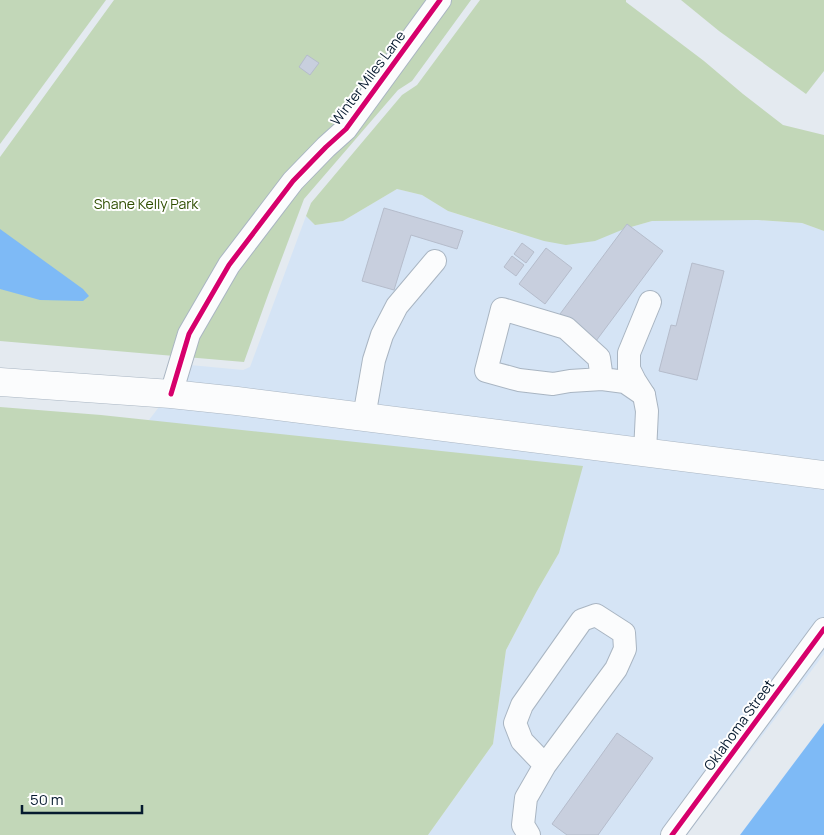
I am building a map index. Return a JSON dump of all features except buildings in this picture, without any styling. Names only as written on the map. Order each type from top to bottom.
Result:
[{"type":"main road","points":[[0,382],[171,394],[237,401],[824,475]]},
{"type":"street","name":"Winter Miles Lane","points":[[171,394],[189,334],[229,265],[293,181],[346,129],[440,0]]},
{"type":"street","points":[[364,417],[374,360],[382,335],[398,306],[435,261]]},
{"type":"street","points":[[645,452],[648,411],[644,396],[629,368],[629,353],[650,302]]},
{"type":"street","points":[[602,378],[599,358],[566,328],[502,309],[486,371],[518,380],[553,384],[602,378],[625,382],[644,396]]},
{"type":"street","points":[[529,835],[522,825],[526,798],[545,765],[616,669],[625,649],[624,633],[596,615],[582,620],[522,705],[515,723],[522,741],[545,765]]},
{"type":"street","name":"Oklahoma Street","points":[[672,835],[824,629]]},
{"type":"shaded area","points":[[397,189],[422,195],[448,211],[516,233],[624,229],[652,221],[708,220],[758,220],[802,223],[824,231],[824,465],[182,386],[190,365],[243,370],[250,367],[306,216],[315,225],[343,221]]},
{"type":"shaded area","points":[[162,403],[824,484],[824,654],[687,835],[428,835],[493,744],[506,650],[559,553],[149,420]]},
{"type":"green space","points":[[0,0],[106,0],[0,144]]},
{"type":"green space","name":"Shane Kelly Park","points":[[114,0],[471,0],[412,81],[398,90],[304,199],[244,362],[0,341],[0,157]]},
{"type":"green space","points":[[480,0],[626,0],[626,2],[704,61],[783,125],[824,135],[824,231],[802,223],[758,220],[652,221],[624,229],[595,241],[566,245],[544,241],[448,211],[422,195],[397,189],[343,221],[315,225],[306,216],[311,203],[402,95],[417,85]]},
{"type":"green space","points":[[681,0],[824,0],[824,71],[806,94],[719,31]]},
{"type":"green space","points":[[0,407],[101,415],[583,466],[559,553],[506,650],[493,744],[428,835],[0,835]]},
{"type":"water","points":[[0,229],[83,289],[89,296],[83,301],[40,300],[0,289]]},
{"type":"water","points":[[824,723],[824,835],[740,835]]},
{"type":"cycle path","points":[[171,394],[189,334],[229,265],[293,181],[346,129],[440,0]]},
{"type":"cycle path","points":[[672,835],[824,629]]}]
